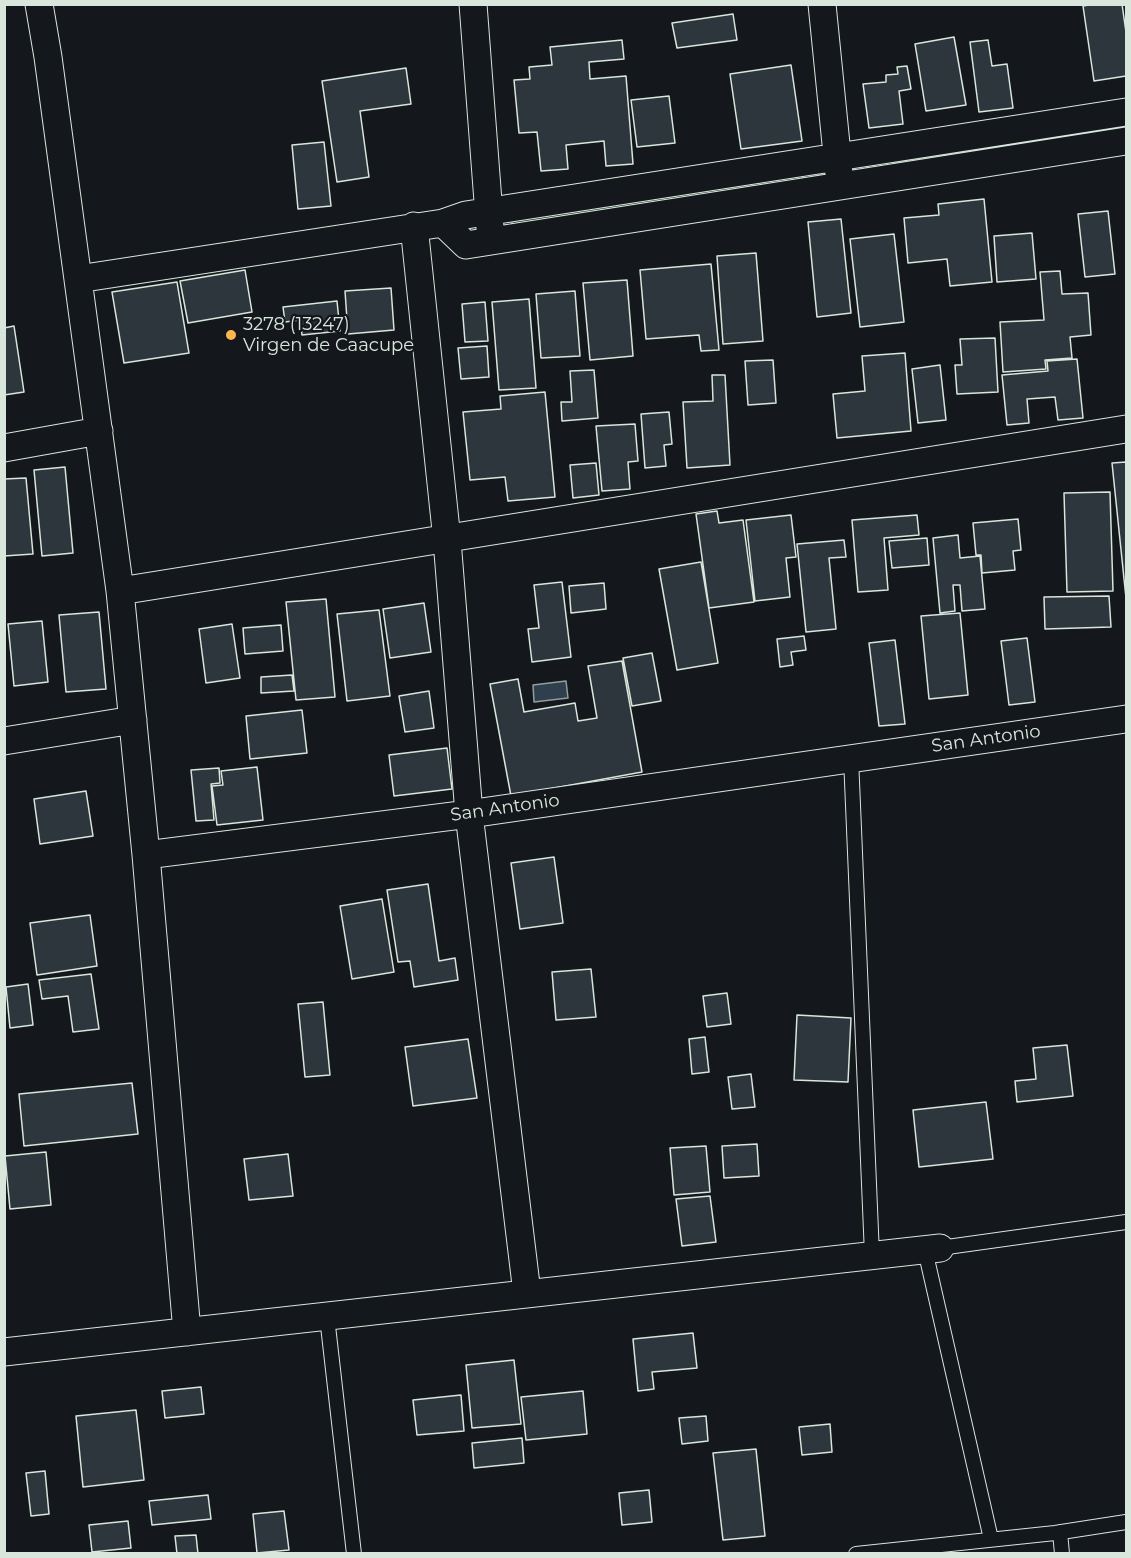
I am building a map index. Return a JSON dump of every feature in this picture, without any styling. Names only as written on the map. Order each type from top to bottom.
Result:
[{"type":"street","points":[[39,4],[120,591],[147,855],[187,1332]]},
{"type":"street","points":[[473,4],[492,242]]},
{"type":"street","points":[[822,4],[840,186]]},
{"type":"street","points":[[78,279],[414,226],[443,224],[466,214],[1126,112]]},
{"type":"street","points":[[443,224],[466,245],[492,242],[1126,141]]},
{"type":"street","points":[[414,226],[447,540],[470,814],[527,1293]]},
{"type":"street","points":[[120,591],[1126,429]]},
{"type":"street","points":[[4,448],[99,431]]},
{"type":"street","name":"San Antonio","points":[[147,855],[470,814],[1126,718]]},
{"type":"street","points":[[4,741],[133,720]]},
{"type":"street","points":[[4,1353],[933,1249]]},
{"type":"lane","points":[[851,758],[872,1255]]},
{"type":"lane","points":[[991,1539],[933,1249],[1126,1222]]},
{"type":"lane","points":[[327,1317],[354,1554]]},
{"type":"lane","points":[[856,1554],[1060,1532],[1126,1522]]},
{"type":"lane","points":[[1060,1532],[1062,1554]]},
{"type":"green space","points":[[1116,126],[1119,131],[867,170],[866,166]]},
{"type":"green space","points":[[801,175],[804,180],[512,226],[512,220]]},
{"type":"water","points":[[566,681],[568,698],[534,702],[533,685]]},
{"type":"building","points":[[1122,4],[1126,32],[1126,76],[1094,81],[1083,6]]},
{"type":"building","points":[[733,14],[737,40],[677,48],[672,23]]},
{"type":"building","points":[[954,37],[966,105],[926,111],[915,44]]},
{"type":"building","points":[[622,40],[624,59],[589,62],[590,79],[626,76],[633,164],[606,166],[604,141],[566,145],[568,169],[541,171],[537,132],[519,133],[514,80],[530,79],[529,67],[552,65],[550,47]]},
{"type":"building","points":[[988,40],[992,66],[1007,64],[1013,108],[979,112],[970,42]]},
{"type":"building","points":[[791,65],[802,141],[741,149],[730,74]]},
{"type":"building","points":[[907,66],[911,89],[899,91],[903,124],[869,128],[863,84],[886,82],[886,75],[898,74],[897,67]]},
{"type":"building","points":[[406,68],[411,104],[360,111],[369,177],[337,182],[322,81]]},
{"type":"building","points":[[669,96],[675,143],[637,147],[631,100]]},
{"type":"building","points":[[324,142],[331,206],[298,209],[292,145]]},
{"type":"building","points":[[984,199],[992,282],[950,286],[947,259],[908,263],[904,218],[939,215],[938,204]]},
{"type":"building","points":[[1108,211],[1115,274],[1085,277],[1078,214]]},
{"type":"building","points":[[841,219],[851,313],[817,317],[808,222]]},
{"type":"building","points":[[1032,233],[1036,279],[997,282],[994,236]]},
{"type":"building","points":[[894,234],[904,322],[860,327],[850,239]]},
{"type":"building","points":[[756,253],[763,341],[723,344],[717,256]]},
{"type":"building","points":[[711,264],[719,350],[701,351],[699,335],[646,339],[640,270]]},
{"type":"building","points":[[245,270],[252,312],[188,323],[180,281]]},
{"type":"building","points":[[1060,271],[1062,294],[1088,293],[1091,335],[1070,337],[1072,358],[1045,360],[1046,369],[1003,372],[1000,322],[1044,320],[1040,272]]},
{"type":"building","points":[[627,280],[633,356],[590,360],[583,283]]},
{"type":"building","points":[[177,282],[189,353],[124,363],[112,292]]},
{"type":"building","points":[[391,288],[394,330],[348,334],[345,291]]},
{"type":"building","points":[[575,291],[580,356],[541,358],[536,294]]},
{"type":"building","points":[[529,299],[536,388],[499,390],[492,302]]},
{"type":"building","points":[[337,301],[340,331],[302,335],[300,320],[285,322],[283,307]]},
{"type":"building","points":[[485,302],[488,341],[465,342],[462,304]]},
{"type":"building","points":[[14,326],[24,392],[4,395],[4,328]]},
{"type":"building","points":[[995,338],[998,392],[957,394],[955,365],[962,365],[960,339]]},
{"type":"building","points":[[487,346],[489,377],[461,379],[458,348]]},
{"type":"building","points":[[905,353],[911,431],[837,438],[833,394],[865,391],[862,356]]},
{"type":"building","points":[[1077,359],[1083,418],[1058,420],[1055,397],[1027,399],[1029,423],[1007,425],[1002,375],[1048,371],[1047,361]]},
{"type":"building","points":[[773,360],[776,403],[748,405],[745,361]]},
{"type":"building","points":[[940,365],[946,420],[918,423],[912,369]]},
{"type":"building","points":[[594,370],[598,418],[562,421],[561,402],[572,402],[570,371]]},
{"type":"building","points":[[712,375],[725,375],[730,465],[687,468],[683,402],[713,401]]},
{"type":"building","points":[[545,392],[555,497],[508,501],[505,477],[470,480],[463,412],[501,409],[500,396]]},
{"type":"building","points":[[669,412],[672,444],[664,445],[666,466],[645,468],[641,414]]},
{"type":"building","points":[[635,424],[638,461],[628,462],[630,489],[602,491],[596,426]]},
{"type":"building","points":[[1126,462],[1126,598],[1112,463]]},
{"type":"building","points":[[596,463],[599,495],[573,498],[570,465]]},
{"type":"building","points":[[65,467],[73,553],[42,556],[34,470]]},
{"type":"building","points":[[26,478],[33,554],[4,556],[4,479]]},
{"type":"building","points":[[1110,492],[1113,591],[1067,592],[1064,493]]},
{"type":"building","points":[[717,511],[719,523],[743,520],[754,602],[709,608],[696,514]]},
{"type":"building","points":[[791,515],[796,557],[786,558],[790,597],[755,601],[746,520]]},
{"type":"building","points":[[917,515],[919,535],[884,538],[888,590],[858,592],[852,520]]},
{"type":"building","points":[[1018,519],[1021,550],[1013,551],[1015,570],[982,573],[981,555],[976,555],[973,523]]},
{"type":"building","points":[[958,535],[960,558],[980,556],[985,609],[962,611],[960,585],[953,585],[955,611],[940,613],[933,538]]},
{"type":"building","points":[[927,538],[929,565],[892,568],[889,541]]},
{"type":"building","points":[[844,540],[846,557],[829,558],[836,629],[806,632],[797,544]]},
{"type":"building","points":[[701,562],[718,663],[677,670],[659,569]]},
{"type":"building","points":[[562,582],[571,657],[532,662],[528,629],[539,628],[534,585]]},
{"type":"building","points":[[604,583],[606,609],[571,613],[569,586]]},
{"type":"building","points":[[1109,596],[1111,627],[1045,629],[1044,597]]},
{"type":"building","points":[[326,599],[335,697],[296,700],[286,602]]},
{"type":"building","points":[[424,603],[431,652],[390,658],[383,609]]},
{"type":"building","points":[[379,610],[390,696],[347,701],[337,614]]},
{"type":"building","points":[[99,612],[106,689],[66,692],[59,615]]},
{"type":"building","points":[[960,613],[968,695],[929,699],[921,616]]},
{"type":"building","points":[[42,621],[48,682],[14,686],[8,624]]},
{"type":"building","points":[[232,624],[240,678],[206,683],[199,629]]},
{"type":"building","points":[[281,625],[283,651],[245,654],[243,628]]},
{"type":"building","points":[[804,636],[806,650],[791,652],[793,665],[780,667],[777,639]]},
{"type":"building","points":[[1027,638],[1035,702],[1009,705],[1001,641]]},
{"type":"building","points":[[895,640],[905,724],[879,726],[869,643]]},
{"type":"building","points":[[652,653],[661,701],[632,706],[623,658]]},
{"type":"building","points":[[622,661],[642,772],[511,796],[490,684],[518,679],[524,712],[575,703],[578,721],[597,718],[588,666]]},
{"type":"building","points":[[292,675],[294,691],[261,693],[261,677]]},
{"type":"building","points":[[429,691],[434,728],[405,732],[399,696]]},
{"type":"building","points":[[302,710],[307,753],[250,759],[246,716]]},
{"type":"building","points":[[447,748],[452,789],[394,796],[389,755]]},
{"type":"building","points":[[257,767],[263,820],[217,825],[212,786],[223,785],[221,771]]},
{"type":"building","points":[[219,768],[220,783],[211,784],[214,820],[196,821],[191,770]]},
{"type":"building","points":[[86,791],[93,836],[40,844],[34,799]]},
{"type":"building","points":[[554,857],[563,923],[520,929],[511,863]]},
{"type":"building","points":[[428,884],[439,961],[455,958],[458,980],[414,987],[410,961],[398,962],[387,890]]},
{"type":"building","points":[[382,899],[394,972],[352,979],[340,906]]},
{"type":"building","points":[[90,915],[97,966],[37,975],[30,923]]},
{"type":"building","points":[[591,969],[596,1017],[556,1020],[552,972]]},
{"type":"building","points":[[91,974],[99,1029],[73,1032],[68,996],[42,999],[39,980]]},
{"type":"building","points":[[28,984],[33,1025],[10,1028],[6,987]]},
{"type":"building","points":[[727,993],[731,1024],[707,1027],[703,996]]},
{"type":"building","points":[[323,1002],[330,1075],[305,1077],[298,1004]]},
{"type":"building","points":[[797,1015],[851,1018],[848,1082],[794,1080]]},
{"type":"building","points":[[705,1037],[709,1072],[692,1074],[689,1039]]},
{"type":"building","points":[[468,1039],[477,1098],[413,1106],[405,1047]]},
{"type":"building","points":[[1067,1045],[1073,1096],[1017,1102],[1015,1081],[1036,1079],[1033,1048]]},
{"type":"building","points":[[751,1074],[755,1107],[732,1109],[728,1077]]},
{"type":"building","points":[[132,1083],[138,1134],[24,1146],[19,1094]]},
{"type":"building","points":[[986,1102],[993,1159],[919,1167],[913,1110]]},
{"type":"building","points":[[757,1144],[759,1176],[724,1178],[722,1146]]},
{"type":"building","points":[[706,1146],[710,1192],[674,1195],[670,1148]]},
{"type":"building","points":[[46,1152],[51,1205],[10,1209],[5,1156]]},
{"type":"building","points":[[288,1154],[293,1196],[249,1200],[244,1159]]},
{"type":"building","points":[[710,1196],[716,1242],[682,1246],[676,1199]]},
{"type":"building","points":[[693,1333],[697,1368],[652,1372],[654,1389],[638,1391],[633,1339]]},
{"type":"building","points":[[514,1360],[521,1424],[472,1428],[466,1365]]},
{"type":"building","points":[[201,1387],[204,1414],[165,1418],[162,1391]]},
{"type":"building","points":[[583,1391],[587,1434],[526,1440],[521,1397]]},
{"type":"building","points":[[461,1395],[464,1431],[417,1435],[413,1400]]},
{"type":"building","points":[[136,1410],[144,1480],[83,1487],[76,1416]]},
{"type":"building","points":[[706,1416],[708,1441],[682,1444],[679,1418]]},
{"type":"building","points":[[830,1424],[832,1452],[802,1455],[799,1427]]},
{"type":"building","points":[[522,1438],[524,1463],[474,1468],[472,1443]]},
{"type":"building","points":[[756,1449],[765,1536],[723,1540],[713,1453]]},
{"type":"building","points":[[45,1471],[49,1514],[31,1516],[26,1473]]},
{"type":"building","points":[[649,1490],[652,1522],[622,1525],[619,1493]]},
{"type":"building","points":[[208,1495],[211,1519],[152,1525],[149,1501]]},
{"type":"building","points":[[284,1511],[289,1550],[257,1553],[253,1514]]},
{"type":"building","points":[[128,1521],[131,1548],[92,1552],[89,1525]]},
{"type":"building","points":[[196,1535],[198,1554],[177,1554],[175,1536]]},
{"type":"place","name":"3278 (13247) Virgen de Caacupe","points":[[231,335]]}]
